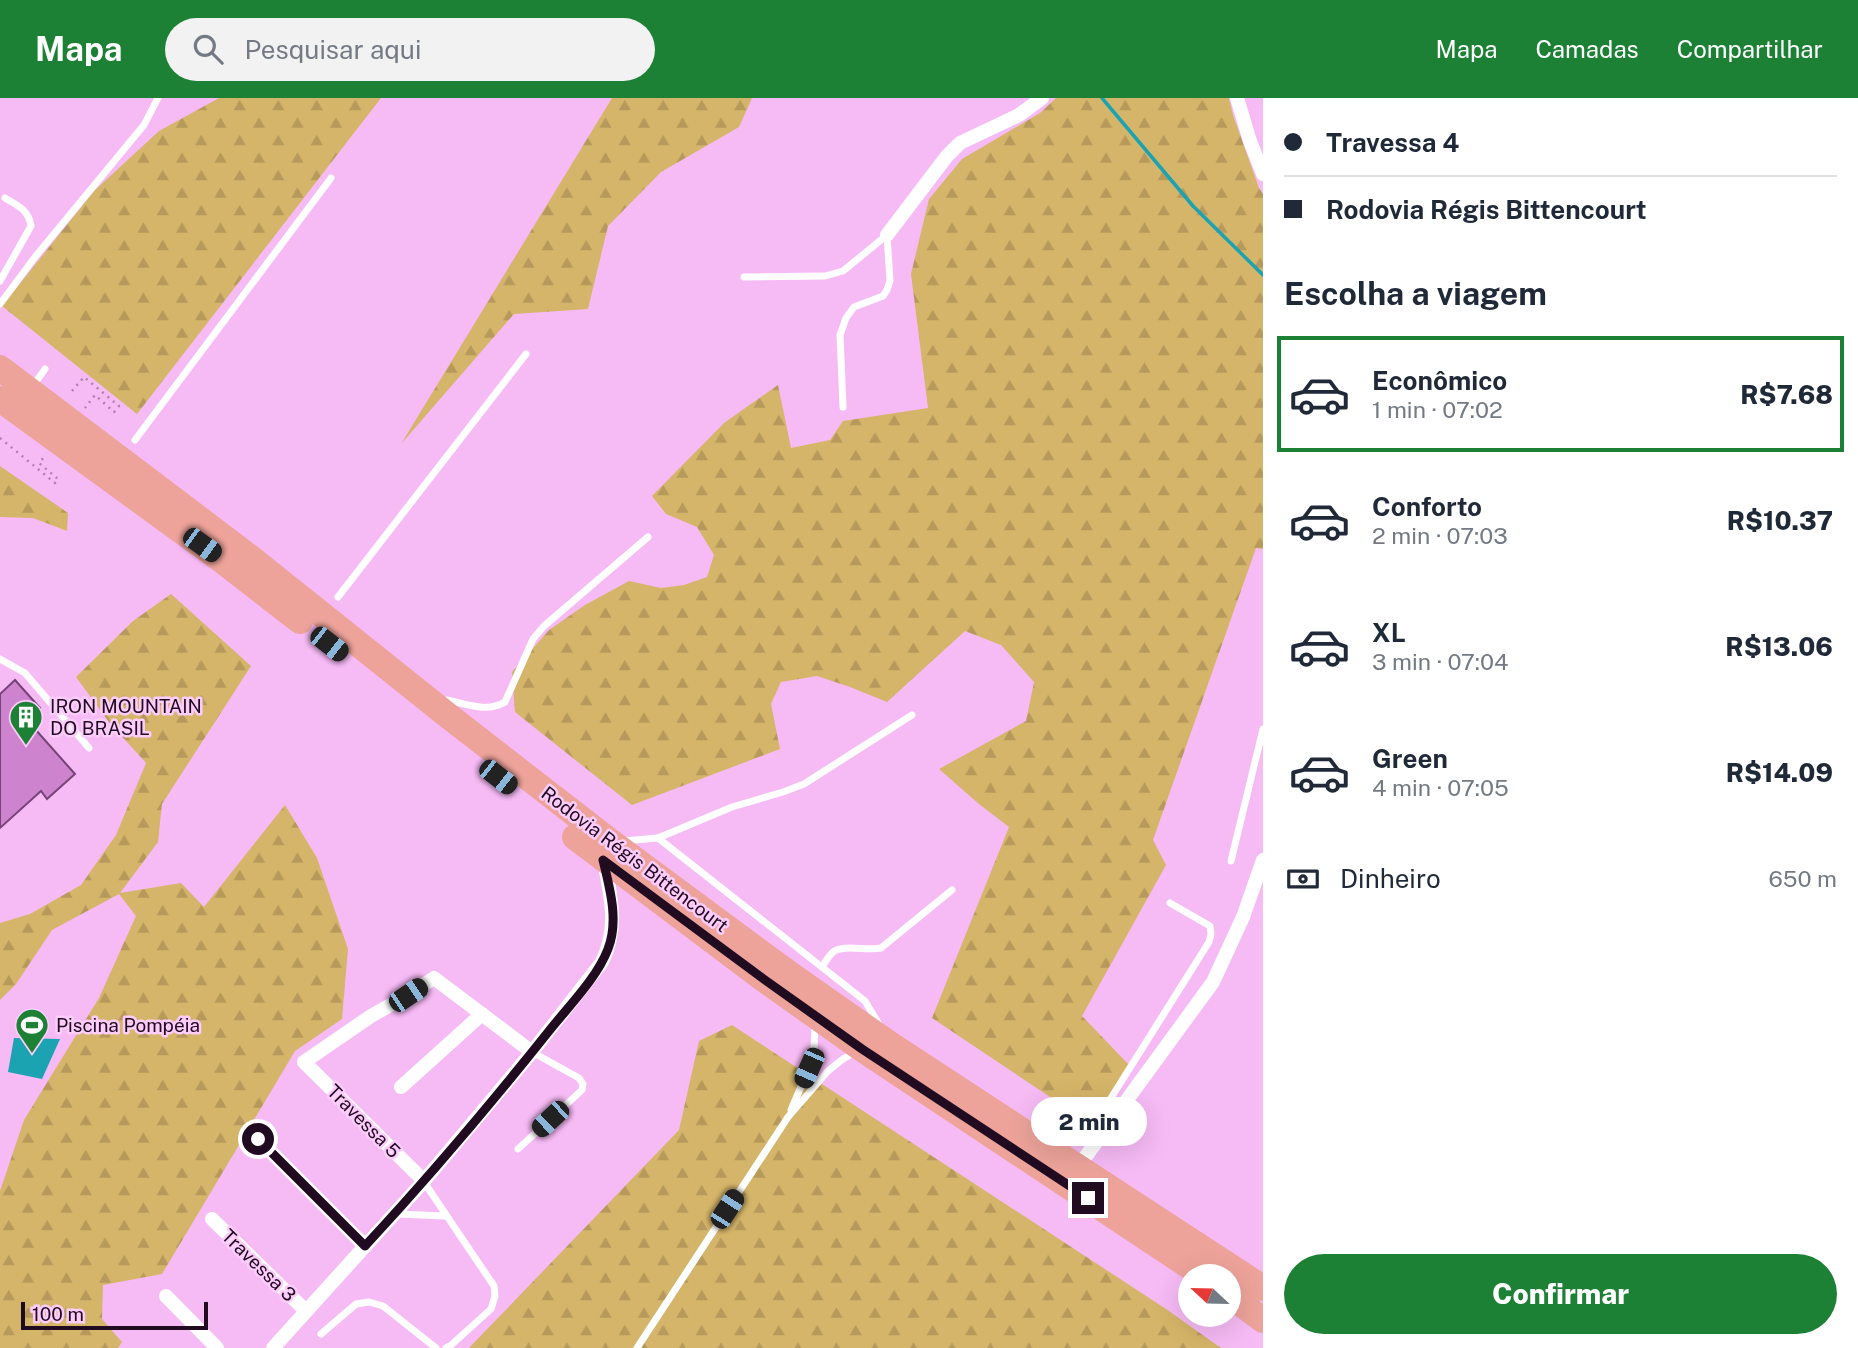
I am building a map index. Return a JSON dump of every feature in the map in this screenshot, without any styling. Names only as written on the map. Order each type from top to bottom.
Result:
[{"type":"highway","name":"Rodovia Régis Bittencourt","points":[[0,368],[37,380],[247,555],[451,718],[607,851],[891,1045],[1263,1288]]},
{"type":"highway","name":"Rodovia Régis Bittencourt","points":[[0,399],[234,569],[607,851],[815,1016],[1186,1264]]},
{"type":"highway","points":[[1241,1304],[1263,1320]]},
{"type":"street","points":[[887,235],[947,156],[960,143],[1019,116],[1042,98]]},
{"type":"street","points":[[1237,98],[1263,174]]},
{"type":"street","points":[[273,1348],[424,1181],[591,979],[602,962],[612,934],[607,851]]},
{"type":"street","points":[[1079,1167],[1213,982],[1243,917],[1263,860]]},
{"type":"street","name":"Travessa 5","points":[[424,1181],[304,1062],[371,1016],[434,978],[482,1014]]},
{"type":"street","points":[[401,1087],[482,1014],[532,1052]]},
{"type":"street","points":[[258,1139],[365,1246]]},
{"type":"street","name":"Travessa 3","points":[[212,1219],[306,1311]]},
{"type":"street","points":[[166,1296],[217,1348]]},
{"type":"lane","points":[[0,304],[43,247],[144,125],[158,98]]},
{"type":"lane","points":[[135,440],[331,178]]},
{"type":"lane","points":[[0,281],[31,226],[30,217],[24,209],[5,198]]},
{"type":"lane","points":[[744,277],[825,276],[843,271],[887,235]]},
{"type":"lane","points":[[843,407],[840,335],[846,318],[854,307],[883,296],[887,290],[890,281],[887,235]]},
{"type":"lane","points":[[338,597],[526,354]]},
{"type":"lane","points":[[447,700],[483,708],[496,707],[505,702],[533,639],[544,626],[648,537]]},
{"type":"lane","points":[[0,659],[25,673],[89,748]]},
{"type":"lane","points":[[607,851],[658,838],[732,807],[804,784],[912,715]]},
{"type":"lane","points":[[1231,861],[1263,729]]},
{"type":"lane","points":[[658,838],[865,1001],[891,1045]]},
{"type":"lane","points":[[822,967],[833,952],[841,948],[881,948],[952,890]]},
{"type":"lane","points":[[1105,1129],[1106,1112],[1111,1098],[1209,942],[1210,926],[1170,903]]},
{"type":"lane","points":[[788,1117],[814,1049],[815,1016]]},
{"type":"lane","points":[[637,1348],[788,1117],[828,1071],[862,1049]]},
{"type":"lane","points":[[518,1149],[582,1090],[583,1084],[579,1077],[532,1052]]},
{"type":"lane","points":[[424,1181],[494,1286],[495,1296],[491,1309],[446,1348]]},
{"type":"lane","points":[[395,1214],[445,1216]]},
{"type":"lane","points":[[321,1334],[356,1304],[369,1302],[383,1306],[436,1348]]},
{"type":"path","points":[[72,391],[84,377],[119,406],[114,412],[95,395]]},
{"type":"path","points":[[0,438],[55,483],[58,479],[39,463]]},
{"type":"green space","points":[[219,98],[381,98],[137,414],[2,306],[94,191],[159,131]]},
{"type":"green space","points":[[612,98],[752,98],[739,127],[661,172],[608,226],[588,309],[514,314],[401,444]]},
{"type":"green space","points":[[1056,98],[1229,98],[1263,194],[1263,549],[1256,548],[1153,840],[1166,865],[1082,1016],[1130,1066],[1089,1123],[932,1018],[1009,827],[939,769],[1026,721],[1034,682],[1001,645],[965,631],[887,702],[817,676],[781,682],[771,704],[780,749],[632,805],[515,712],[512,672],[549,630],[585,605],[629,581],[661,588],[684,585],[707,577],[714,555],[697,527],[666,514],[652,496],[724,423],[778,385],[791,448],[830,440],[843,421],[928,408],[911,274],[929,199],[962,159],[1040,113]]},
{"type":"green space","points":[[0,466],[68,513],[67,531],[33,518],[0,517]]},
{"type":"green space","points":[[171,594],[251,666],[162,804],[158,842],[120,893],[181,883],[204,907],[285,805],[317,858],[348,949],[342,1019],[295,1051],[162,1274],[103,1285],[102,1319],[122,1342],[118,1348],[0,1348],[0,1191],[24,1120],[99,998],[136,916],[119,894],[52,930],[16,984],[0,1000],[0,923],[30,914],[81,885],[116,835],[146,763],[109,722],[76,677],[133,621]]},
{"type":"green space","points":[[732,1025],[1166,1309],[1178,1318],[1178,1327],[1191,1327],[1221,1348],[469,1348],[679,1130],[699,1041]]},
{"type":"shaded area","name":"Piscina Pompéia","points":[[14,1038],[60,1039],[42,1079],[8,1072]]},
{"type":"building","name":"IRON MOUNTAIN DO BRASIL","points":[[15,680],[40,708],[27,720],[75,774],[47,799],[41,791],[0,828],[0,694]]},
{"type":"waterway","points":[[1102,98],[1193,206],[1263,275]]},
{"type":"place","name":"IRON MOUNTAIN DO BRASIL","points":[[26,747]]},
{"type":"place","name":"Piscina Pompéia","points":[[32,1055]]},
{"type":"route","points":[[258,1139],[365,1246],[424,1181],[517,1070],[602,962],[612,934],[613,916],[603,860],[862,1049],[1088,1198]]}]
